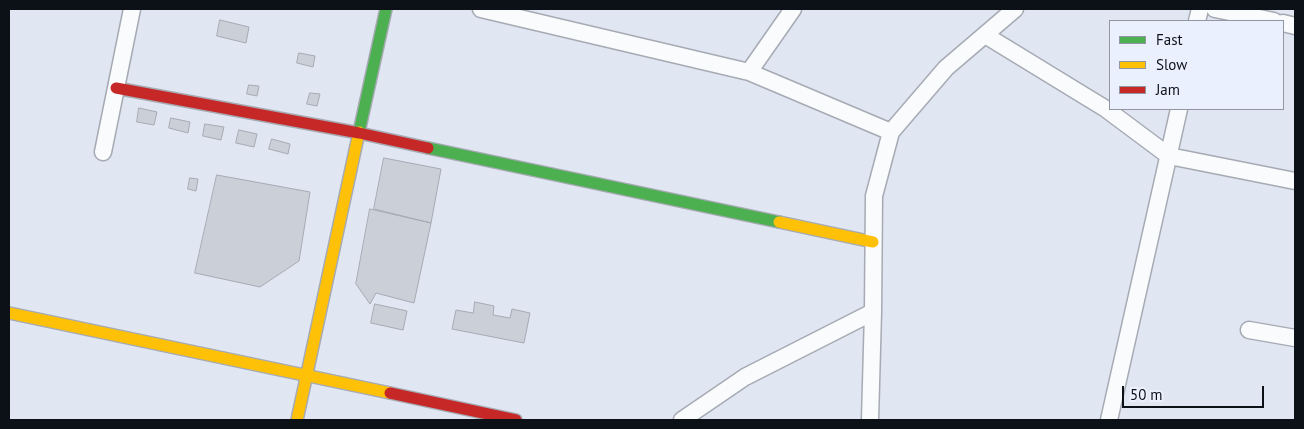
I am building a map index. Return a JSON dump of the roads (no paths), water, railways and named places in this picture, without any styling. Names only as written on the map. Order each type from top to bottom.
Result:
[{"type":"street","points":[[103,152],[132,9]]},
{"type":"street","points":[[297,420],[386,9]]},
{"type":"street","points":[[481,9],[748,72],[891,132]]},
{"type":"street","points":[[748,72],[793,9]]},
{"type":"street","points":[[870,420],[874,196],[891,132],[946,68],[1015,9]]},
{"type":"street","points":[[1215,9],[1269,20]]},
{"type":"street","points":[[985,35],[1106,109],[1168,156],[1295,181]]},
{"type":"street","points":[[116,88],[359,133],[874,242]]},
{"type":"street","points":[[1109,420],[1178,110]]},
{"type":"street","points":[[682,420],[745,376],[873,312]]},
{"type":"street","points":[[9,313],[516,420]]},
{"type":"street","points":[[1249,330],[1295,338]]}]
